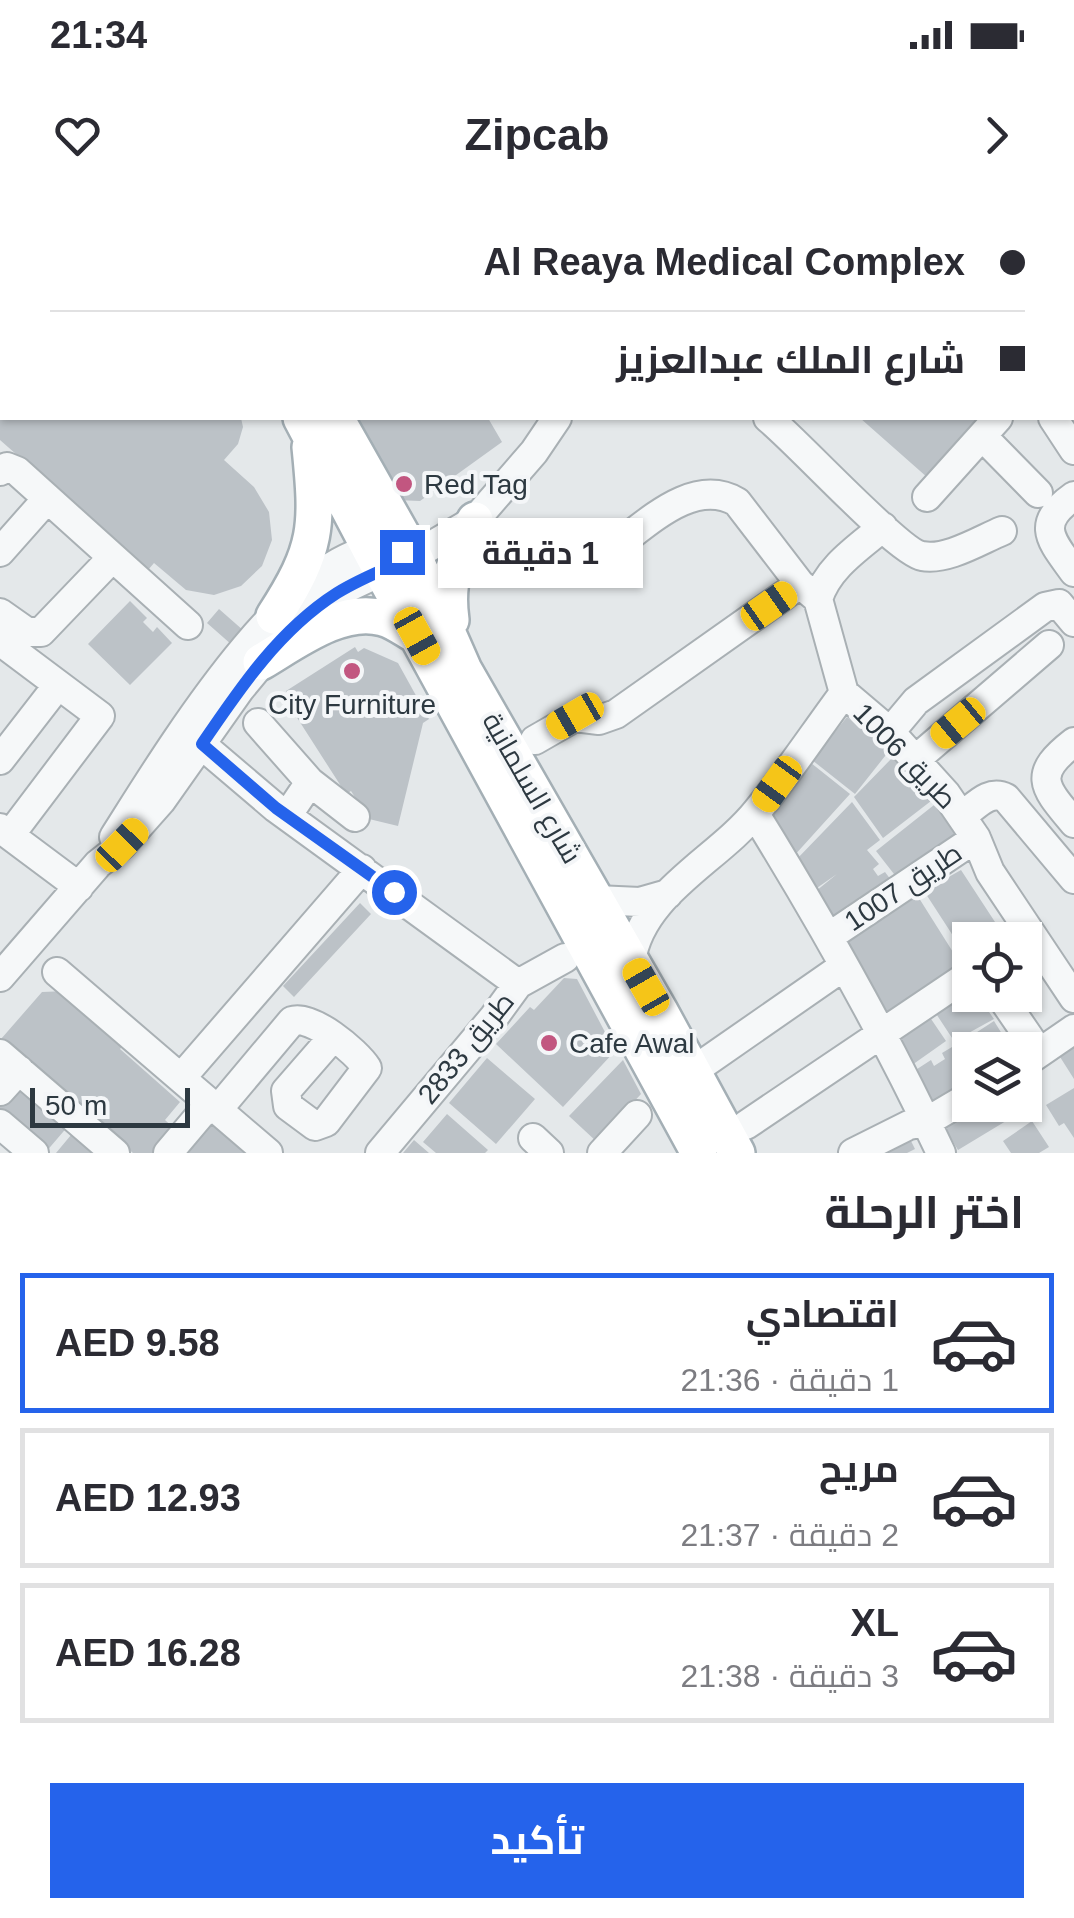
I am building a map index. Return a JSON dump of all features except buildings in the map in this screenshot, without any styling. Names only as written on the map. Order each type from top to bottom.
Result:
[{"type":"main road","points":[[274,616],[306,561],[315,525],[315,422]]},
{"type":"main road","name":"شارع السلمانية","points":[[315,422],[414,556],[464,670],[693,1071],[741,1139]]},
{"type":"main road","name":"شارع السلمانية","points":[[315,422],[376,559],[699,1153]]},
{"type":"main road","points":[[464,670],[452,623],[451,570],[475,520]]},
{"type":"main road","points":[[261,662],[343,618],[364,614],[386,618],[417,636]]},
{"type":"street","points":[[0,977],[98,864],[137,830],[187,744],[274,616],[326,571],[376,559],[414,556],[475,520],[534,452],[556,420]]},
{"type":"street","points":[[770,420],[910,551],[931,557],[1002,531]]},
{"type":"street","points":[[1054,420],[1074,450]]},
{"type":"street","points":[[927,497],[990,426],[1038,493]]},
{"type":"street","points":[[0,471],[12,468],[188,624]]},
{"type":"street","name":"طريق 1006","points":[[612,549],[670,508],[695,496],[724,495],[746,514],[809,591],[844,693],[890,732],[969,827],[1017,922]]},
{"type":"street","points":[[1074,496],[1058,507],[1049,526],[1050,538],[1074,572]]},
{"type":"street","points":[[0,552],[47,499]]},
{"type":"street","points":[[535,740],[575,716],[599,720],[616,714],[822,586],[840,563],[883,527]]},
{"type":"street","points":[[0,613],[27,632],[41,632],[112,558]]},
{"type":"street","points":[[187,744],[310,612],[376,559]]},
{"type":"street","points":[[890,732],[916,702],[1044,606],[1059,604],[1074,622]]},
{"type":"street","points":[[914,760],[1049,645]]},
{"type":"street","points":[[5,656],[58,685],[100,716],[5,831],[79,887]]},
{"type":"street","points":[[0,760],[58,685]]},
{"type":"street","points":[[631,962],[638,932],[668,894],[755,814],[844,693]]},
{"type":"street","points":[[258,723],[310,782],[355,817]]},
{"type":"street","points":[[1074,742],[1048,765],[1045,778],[1047,790],[1074,824]]},
{"type":"street","points":[[187,744],[224,782],[282,812],[518,984]]},
{"type":"street","points":[[282,812],[310,782]]},
{"type":"street","name":"طريق 1007","points":[[830,936],[969,827],[988,796],[1006,798],[1074,879]]},
{"type":"street","name":"طريق 1007","points":[[755,814],[830,936],[940,1153]]},
{"type":"street","points":[[181,1078],[362,869]]},
{"type":"street","points":[[596,900],[640,902],[668,894]]},
{"type":"street","name":"طريق 2833","points":[[380,1153],[518,984],[564,958]]},
{"type":"street","name":"طريق 1006","points":[[1042,958],[1074,998]]},
{"type":"street","points":[[693,1071],[844,966]]},
{"type":"street","points":[[58,972],[268,1153]]},
{"type":"street","points":[[741,1139],[952,986]]},
{"type":"street","points":[[168,1153],[206,1109],[216,1108],[292,1021],[308,1019],[332,1036]]},
{"type":"street","points":[[1042,1050],[1074,1029]]},
{"type":"street","points":[[6,1072],[115,1153]]},
{"type":"street","points":[[852,1153],[909,1125],[926,1122],[952,1107]]},
{"type":"street","points":[[602,1153],[637,1114]]},
{"type":"street","points":[[0,1124],[34,1153]]},
{"type":"place","name":"Red Tag","points":[[404,484]]},
{"type":"place","name":"City Furniture","points":[[352,671]]},
{"type":"place","name":"Cafe Awal","points":[[549,1043]]},
{"type":"route","points":[[394,892],[276,808],[202,744],[284,636],[338,592],[414,556],[402,552]]}]
